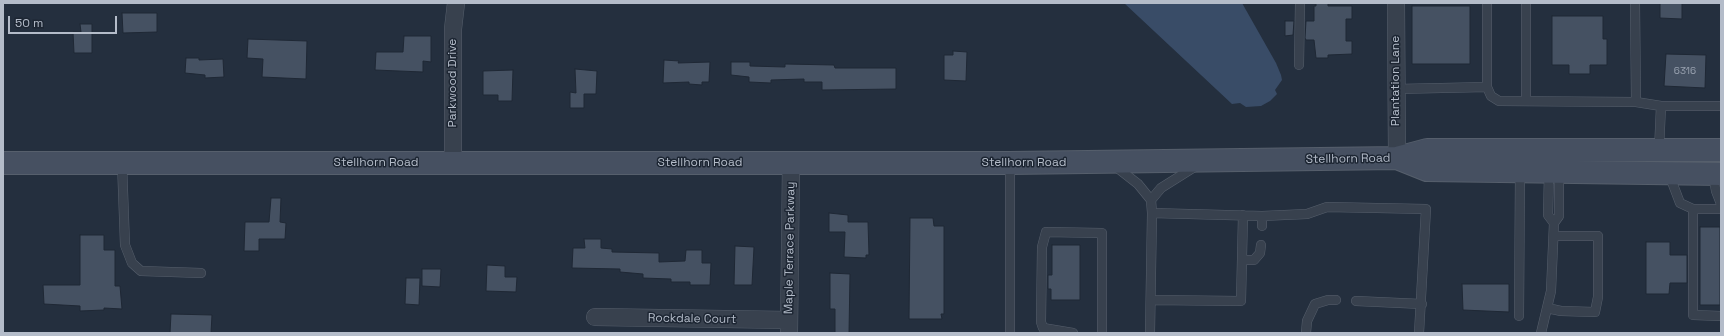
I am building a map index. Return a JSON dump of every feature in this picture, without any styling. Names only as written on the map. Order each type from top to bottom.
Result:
[{"type":"main road","name":"Stellhorn Road","points":[[3,163],[1010,163],[1397,158],[1427,150],[1721,150]]},
{"type":"main road","name":"Stellhorn Road","points":[[1397,158],[1427,170],[1717,174]]},
{"type":"street","name":"Parkwood Drive","points":[[453,163],[453,29],[456,3]]},
{"type":"street","name":"Plantation Lane","points":[[1396,3],[1397,158]]},
{"type":"street","name":"Maple Terrace Parkway","points":[[789,326],[791,163]]},
{"type":"street","name":"Rockdale Court","points":[[595,317],[789,326]]},
{"type":"lane","points":[[1299,65],[1300,3]]},
{"type":"lane","points":[[1487,3],[1488,88],[1491,96],[1499,101],[1636,102],[1661,106],[1721,106]]},
{"type":"lane","points":[[1526,3],[1526,101]]},
{"type":"lane","points":[[1635,3],[1636,102]]},
{"type":"lane","points":[[1396,89],[1488,88]]},
{"type":"lane","points":[[1659,150],[1661,106]]},
{"type":"lane","points":[[1151,200],[1161,188],[1207,160]]},
{"type":"lane","points":[[1109,162],[1138,184],[1151,200],[1150,333]]},
{"type":"lane","points":[[122,163],[125,245],[132,263],[141,271],[201,273]]},
{"type":"lane","points":[[1010,163],[1010,333]]},
{"type":"lane","points":[[1519,316],[1520,171]]},
{"type":"lane","points":[[1541,333],[1551,291],[1554,223],[1548,215],[1554,171]]},
{"type":"lane","points":[[1669,173],[1680,203],[1693,209],[1721,209]]},
{"type":"lane","points":[[1717,174],[1716,191],[1721,204]]},
{"type":"lane","points":[[1152,212],[1262,216],[1307,214],[1327,208],[1426,209],[1422,304],[1419,333]]},
{"type":"lane","points":[[1693,209],[1693,315],[1721,316]]},
{"type":"lane","points":[[1151,300],[1241,301],[1243,215]]},
{"type":"lane","points":[[1262,216],[1262,226]]},
{"type":"lane","points":[[1073,333],[1043,328],[1041,322],[1042,247],[1046,232],[1102,233],[1102,333]]},
{"type":"lane","points":[[1547,308],[1561,311],[1596,312],[1598,297],[1598,236],[1554,236]]},
{"type":"lane","points":[[1242,260],[1254,260],[1260,253],[1261,245]]},
{"type":"lane","points":[[1306,333],[1307,321],[1315,304],[1328,300],[1336,300]]},
{"type":"lane","points":[[1356,301],[1422,304]]},
{"type":"water","points":[[1124,3],[1242,3],[1276,63],[1281,75],[1282,80],[1275,90],[1277,94],[1270,101],[1261,106],[1246,107],[1240,103],[1232,104]]},
{"type":"building","points":[[1316,3],[1328,3],[1328,6],[1352,6],[1352,19],[1346,19],[1346,41],[1352,41],[1352,54],[1328,55],[1328,58],[1316,58],[1314,40],[1306,40],[1305,38],[1306,21],[1314,21],[1314,6],[1316,6]]},
{"type":"building","points":[[1660,3],[1682,3],[1682,19],[1660,18]]},
{"type":"building","points":[[1412,6],[1470,6],[1470,64],[1412,64]]},
{"type":"building","points":[[122,13],[157,13],[157,32],[123,33]]},
{"type":"building","points":[[1552,16],[1603,16],[1603,39],[1607,39],[1607,65],[1590,65],[1590,74],[1569,74],[1569,65],[1552,65]]},
{"type":"building","points":[[1285,21],[1294,21],[1293,35],[1285,36]]},
{"type":"building","points":[[80,24],[92,24],[92,53],[74,53],[73,32],[81,32]]},
{"type":"building","points":[[404,36],[431,36],[431,62],[423,61],[423,72],[375,70],[376,52],[403,52]]},
{"type":"building","points":[[248,39],[307,41],[306,79],[262,77],[263,59],[247,58]]},
{"type":"building","points":[[953,51],[967,52],[966,81],[944,80],[944,55],[953,55]]},
{"type":"building","points":[[1666,54],[1706,55],[1705,88],[1664,86]]},
{"type":"building","points":[[186,58],[199,58],[199,60],[223,59],[224,77],[205,78],[205,75],[185,73]]},
{"type":"building","points":[[664,60],[679,61],[678,63],[710,62],[709,82],[702,82],[702,85],[689,84],[689,82],[663,83]]},
{"type":"building","points":[[731,62],[750,62],[750,66],[785,67],[785,64],[834,65],[835,68],[896,68],[896,89],[822,90],[822,82],[804,82],[804,79],[771,80],[771,83],[749,82],[749,77],[731,75]]},
{"type":"building","points":[[575,69],[597,71],[596,94],[584,94],[584,108],[570,108],[570,92],[576,93]]},
{"type":"building","points":[[513,70],[512,101],[498,101],[498,95],[483,95],[483,71]]},
{"type":"building","points":[[271,198],[281,198],[280,222],[286,223],[285,239],[259,239],[259,251],[244,251],[245,222],[269,222]]},
{"type":"building","points":[[829,213],[848,215],[848,222],[868,222],[869,255],[866,255],[866,258],[844,257],[845,232],[829,232]]},
{"type":"building","points":[[910,218],[933,218],[934,226],[944,226],[944,314],[941,314],[942,319],[909,319]]},
{"type":"building","points":[[1700,227],[1720,227],[1720,305],[1700,305]]},
{"type":"building","points":[[80,235],[104,235],[104,250],[115,250],[115,286],[120,286],[122,309],[104,308],[104,310],[80,311],[80,306],[44,304],[43,285],[80,285]]},
{"type":"building","points":[[584,239],[601,239],[601,248],[612,249],[612,252],[659,253],[659,262],[685,261],[686,250],[702,250],[702,263],[711,263],[710,285],[690,285],[690,282],[671,282],[671,279],[643,278],[643,274],[620,272],[620,269],[572,268],[573,248],[585,248]]},
{"type":"building","points":[[1646,242],[1670,242],[1670,255],[1687,255],[1687,283],[1670,283],[1669,294],[1646,294]]},
{"type":"building","points":[[1052,245],[1080,245],[1080,300],[1051,300],[1051,289],[1048,289],[1048,275],[1052,275]]},
{"type":"building","points":[[735,246],[754,247],[752,285],[734,285]]},
{"type":"building","points":[[487,265],[505,266],[505,277],[517,277],[516,292],[486,291]]},
{"type":"building","points":[[422,269],[441,269],[440,287],[422,286]]},
{"type":"building","points":[[830,273],[850,274],[849,333],[835,333],[835,309],[830,309]]},
{"type":"building","points":[[406,278],[420,278],[419,305],[405,304]]},
{"type":"building","points":[[1462,284],[1509,284],[1509,312],[1463,310]]},
{"type":"building","points":[[171,314],[212,315],[211,333],[170,333]]}]
